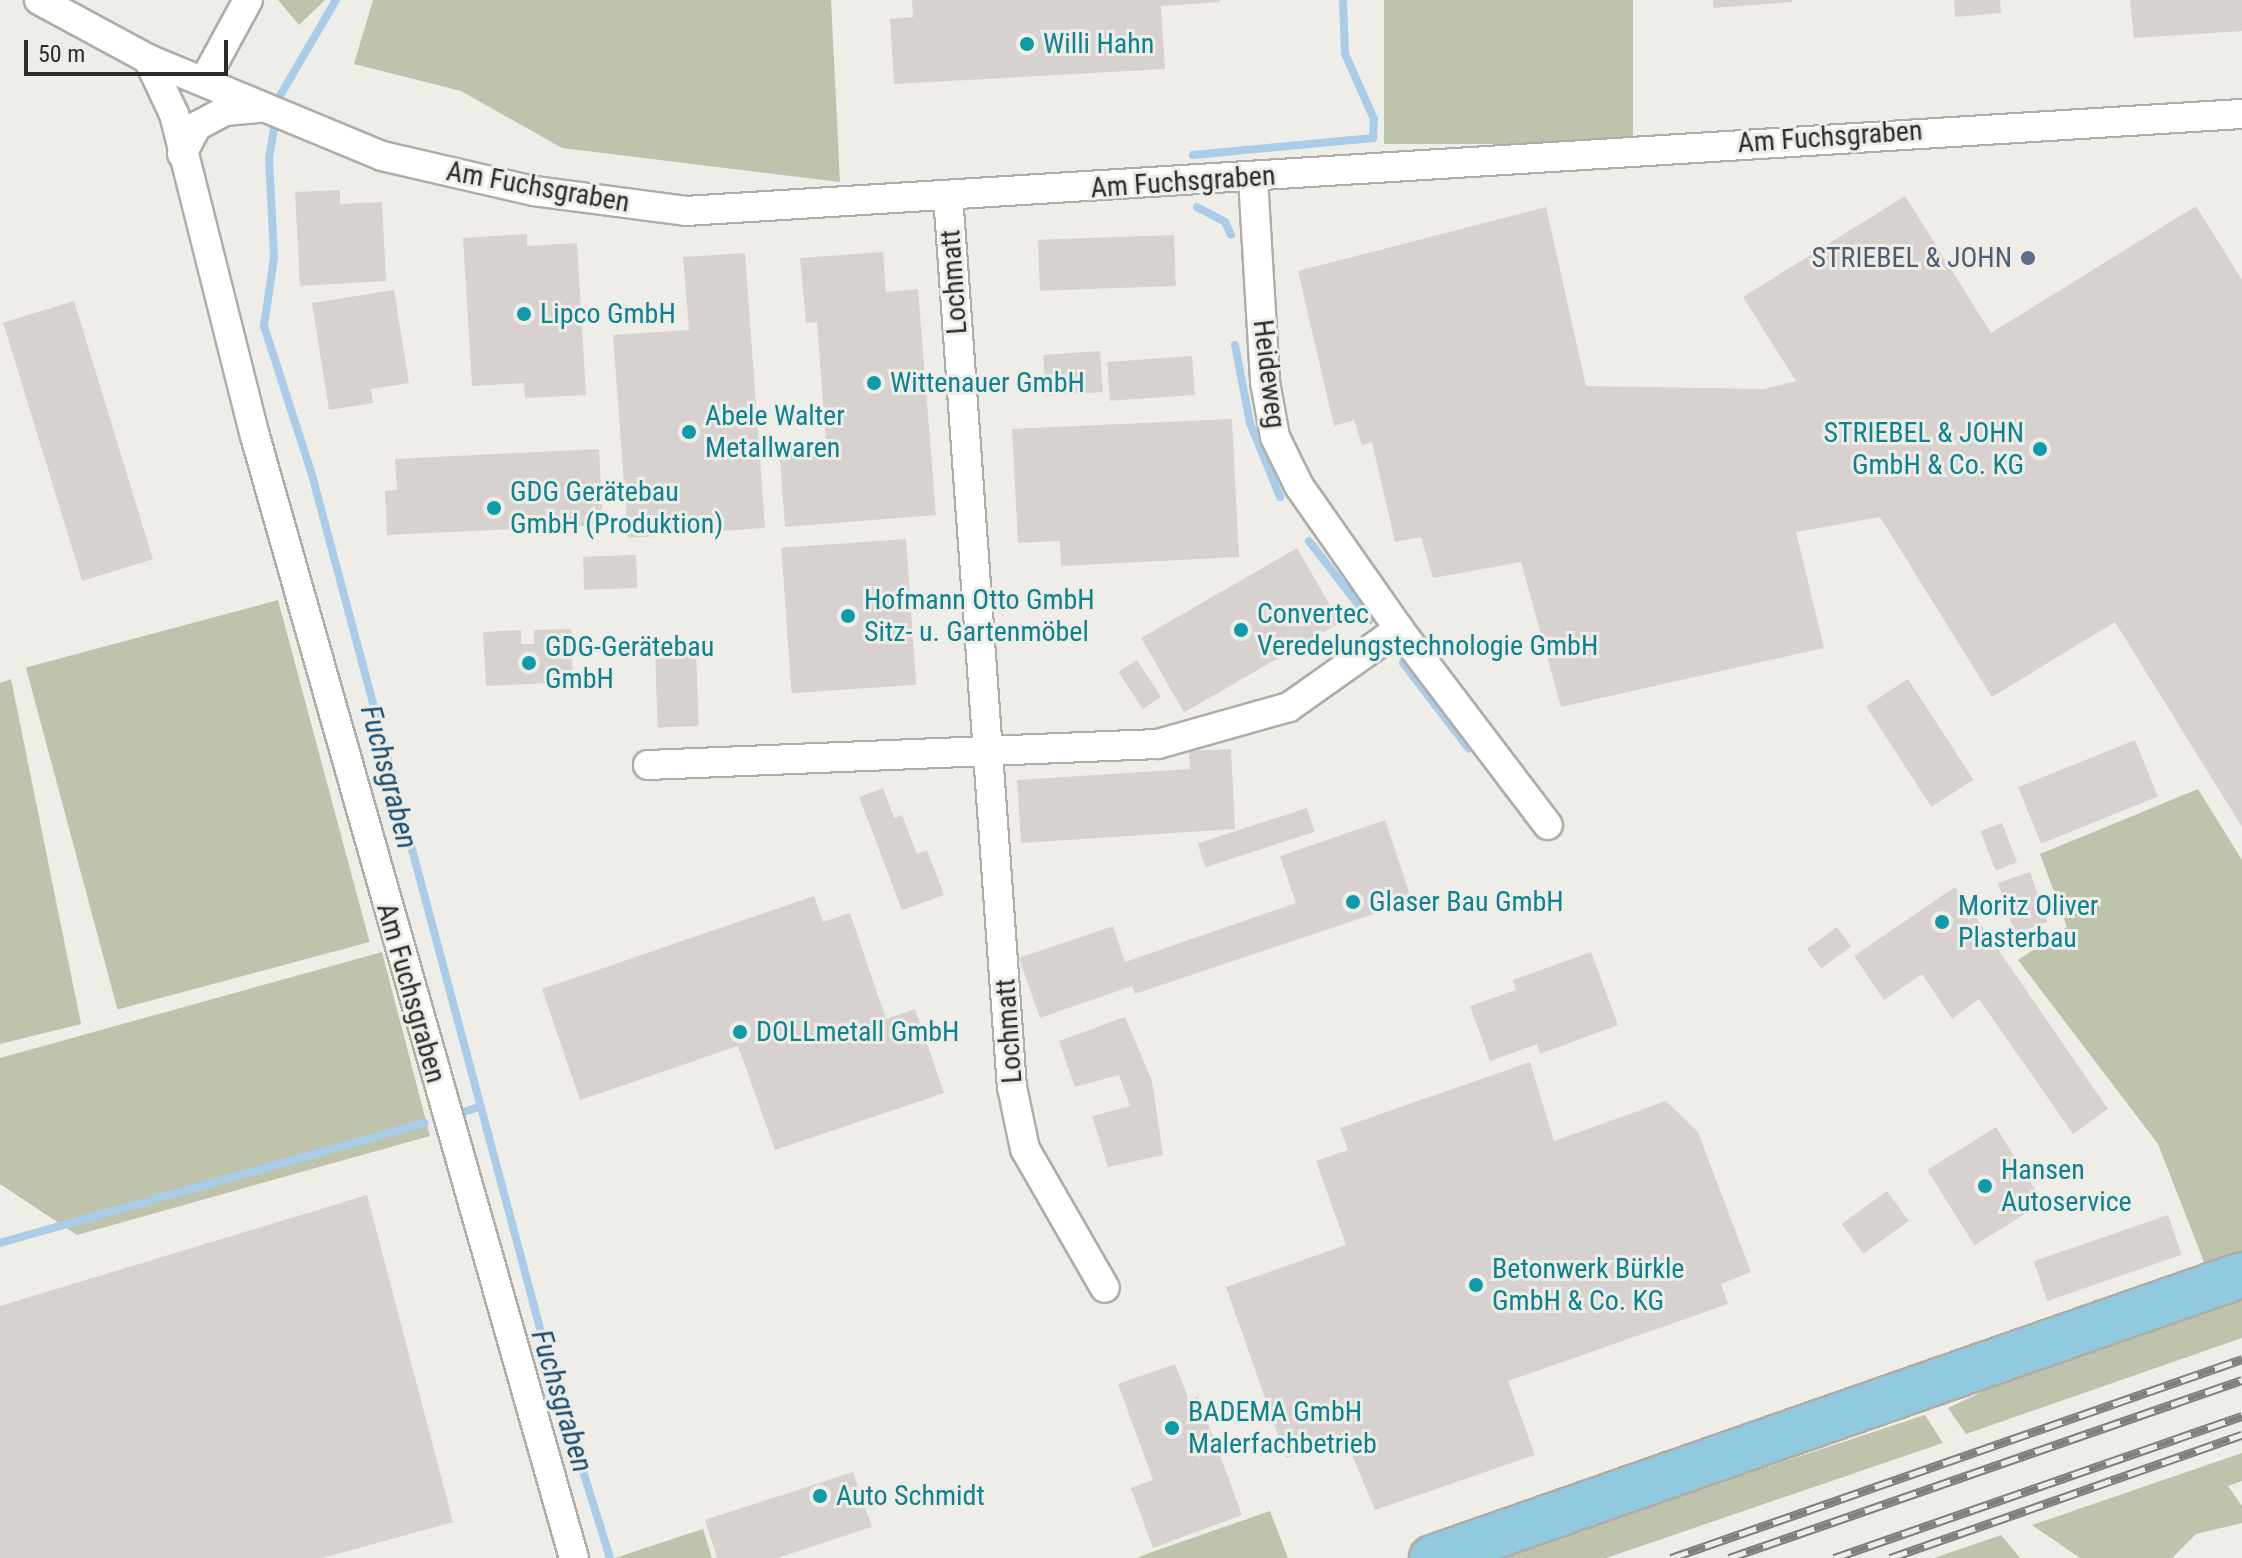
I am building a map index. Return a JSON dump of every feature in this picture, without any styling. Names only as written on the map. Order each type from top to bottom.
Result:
[{"type":"main road","points":[[1432,1558],[2242,1275]]},
{"type":"street","name":"Am Fuchsgraben","points":[[39,0],[148,59],[296,124],[382,156],[534,191],[686,211],[1253,178],[2049,122],[2242,114]]},
{"type":"street","points":[[204,81],[248,0]]},
{"type":"street","name":"Am Fuchsgraben","points":[[148,59],[174,114],[182,154],[434,1078],[574,1558]]},
{"type":"street","points":[[182,154],[197,126],[225,111],[258,108]]},
{"type":"street","name":"Heideweg","points":[[1253,178],[1265,382],[1275,437],[1299,486],[1399,629],[1548,825]]},
{"type":"street","name":"Lochmatt","points":[[948,195],[1012,1087],[1025,1149],[1105,1288]]},
{"type":"street","points":[[648,765],[1158,744],[1233,727],[1289,707],[1399,629]]},
{"type":"green space","points":[[278,0],[325,0],[299,25]]},
{"type":"green space","points":[[373,0],[831,0],[840,182],[562,148],[461,91],[354,64]]},
{"type":"green space","points":[[1384,0],[1633,0],[1633,144],[1384,144]]},
{"type":"green space","points":[[278,600],[370,942],[118,1009],[26,668]]},
{"type":"green space","points":[[11,679],[81,1024],[0,1044],[0,683]]},
{"type":"green space","points":[[2198,789],[2242,860],[2242,1263],[2209,1275],[2158,1144],[2018,960],[2067,927],[2040,854]]},
{"type":"green space","points":[[382,952],[430,1136],[77,1235],[0,1184],[0,1058]]},
{"type":"green space","points":[[2242,1297],[2242,1338],[1966,1434],[1948,1408],[2007,1380]]},
{"type":"green space","points":[[1925,1415],[1943,1443],[1606,1558],[1490,1558]]},
{"type":"green space","points":[[2242,1453],[2242,1481],[2228,1486],[2242,1506],[2242,1523],[2196,1534],[2172,1558],[2080,1558],[2032,1525]]},
{"type":"green space","points":[[1270,1511],[1288,1558],[1137,1558],[1149,1553]]},
{"type":"green space","points":[[703,1529],[712,1558],[615,1558]]},
{"type":"green space","points":[[2001,1535],[2020,1558],[1934,1558]]},
{"type":"building","name":"Willi Hahn","points":[[912,0],[1220,2],[1161,6],[1165,69],[894,84],[890,19],[913,17]]},
{"type":"building","points":[[1713,0],[1792,0],[1792,2],[1713,8]]},
{"type":"building","points":[[1954,0],[2000,0],[2001,13],[1955,17]]},
{"type":"building","points":[[2130,0],[2242,0],[2242,31],[2134,38]]},
{"type":"building","points":[[340,190],[340,204],[382,202],[386,281],[300,286],[295,192]]},
{"type":"building","points":[[1905,196],[1991,333],[2196,206],[2242,280],[2242,827],[2115,622],[1992,697],[1880,517],[1796,532],[1824,648],[1561,707],[1521,562],[1433,578],[1421,537],[1395,542],[1372,442],[1362,445],[1354,420],[1334,426],[1298,271],[1546,207],[1586,386],[1764,389],[1796,381],[1743,297]]},
{"type":"building","name":"Lipco GmbH","points":[[527,234],[527,246],[577,243],[586,395],[525,398],[524,383],[472,386],[463,238]]},
{"type":"building","points":[[1174,235],[1176,286],[1040,291],[1038,240]]},
{"type":"building","name":"Wittenauer GmbH","points":[[883,252],[886,292],[918,289],[936,515],[785,527],[779,446],[826,442],[817,322],[806,323],[800,258]]},
{"type":"building","name":"Abele Walter Metallwaren","points":[[745,253],[765,528],[628,538],[613,335],[689,330],[683,257]]},
{"type":"building","points":[[394,290],[409,383],[371,389],[373,403],[329,410],[312,303]]},
{"type":"building","points":[[74,301],[153,559],[82,581],[3,323]]},
{"type":"building","points":[[1100,351],[1103,392],[1046,396],[1043,355]]},
{"type":"building","points":[[1192,356],[1195,395],[1110,401],[1107,362]]},
{"type":"building","points":[[1232,419],[1239,557],[1061,566],[1060,541],[1018,543],[1012,429]]},
{"type":"building","name":"GDG Gerätebau GmbH (Produktion)","points":[[599,449],[603,525],[387,535],[385,491],[397,490],[395,459]]},
{"type":"building","name":"Hofmann Otto GmbH Sitz- u. Gartenmöbel","points":[[906,539],[916,685],[791,693],[781,548]]},
{"type":"building","name":"Convertec Veredelungstechnologie GmbH","points":[[1297,548],[1340,622],[1184,712],[1141,638]]},
{"type":"building","points":[[636,555],[637,588],[584,590],[583,557]]},
{"type":"building","name":"GDG-Gerätebau GmbH","points":[[571,629],[573,682],[486,686],[483,632],[521,630],[521,644],[534,644],[534,630]]},
{"type":"building","points":[[696,650],[699,726],[658,727],[655,651]]},
{"type":"building","points":[[1137,660],[1161,697],[1143,709],[1119,672]]},
{"type":"building","points":[[1908,679],[1973,780],[1931,807],[1866,706]]},
{"type":"building","points":[[2135,740],[2158,797],[2041,844],[2018,787]]},
{"type":"building","points":[[1231,749],[1235,829],[1021,843],[1017,780],[1190,769],[1189,751]]},
{"type":"building","points":[[883,788],[894,818],[902,815],[917,854],[927,850],[944,895],[902,910],[859,797]]},
{"type":"building","points":[[1307,808],[1315,832],[1205,867],[1198,844]]},
{"type":"building","name":"Glaser Bau GmbH","points":[[1385,820],[1412,901],[1135,994],[1132,986],[1040,1018],[1019,958],[1113,926],[1125,962],[1296,903],[1280,856]]},
{"type":"building","points":[[2002,823],[2017,862],[1996,870],[1981,831]]},
{"type":"building","points":[[2030,872],[2047,922],[2015,933],[1998,883]]},
{"type":"building","name":"Moritz Oliver Plasterbau","points":[[1955,887],[2108,1109],[2073,1134],[1979,999],[1952,1019],[1922,974],[1884,1000],[1854,956]]},
{"type":"building","name":"DOLLmetall GmbH","points":[[814,896],[823,922],[850,913],[886,1019],[915,1009],[944,1093],[775,1150],[738,1046],[580,1100],[542,989]]},
{"type":"building","points":[[1837,927],[1851,946],[1821,968],[1807,949]]},
{"type":"building","points":[[1591,952],[1618,1025],[1540,1054],[1537,1044],[1490,1061],[1470,1006],[1516,990],[1513,980]]},
{"type":"building","points":[[1125,1017],[1152,1081],[1163,1155],[1108,1167],[1092,1116],[1130,1106],[1119,1075],[1075,1087],[1059,1041]]},
{"type":"building","name":"Betonwerk Bürkle GmbH & Co. KG","points":[[1530,1062],[1554,1141],[1666,1101],[1698,1132],[1751,1272],[1721,1284],[1728,1304],[1508,1381],[1535,1455],[1375,1510],[1345,1438],[1286,1458],[1226,1287],[1346,1245],[1316,1161],[1348,1150],[1340,1128]]},
{"type":"building","name":"Hansen Autoservice","points":[[1996,1127],[2043,1202],[1974,1245],[1927,1170]]},
{"type":"building","points":[[1887,1191],[1909,1221],[1863,1254],[1842,1224]]},
{"type":"building","points":[[367,1195],[453,1522],[323,1558],[0,1558],[0,1306]]},
{"type":"building","points":[[2168,1215],[2182,1255],[2047,1301],[2034,1261]]},
{"type":"building","points":[[1175,1364],[1189,1400],[1198,1396],[1242,1515],[1153,1548],[1131,1488],[1153,1480],[1118,1384]]},
{"type":"building","name":"Auto Schmidt","points":[[853,1472],[872,1527],[777,1558],[717,1558],[705,1520]]},
{"type":"waterway","name":"Fuchsgraben","points":[[336,0],[280,96],[269,158],[274,258],[264,326],[312,475],[549,1362],[610,1558]]},
{"type":"waterway","points":[[1193,155],[1373,138],[1374,119],[1345,54],[1343,0]]},
{"type":"waterway","points":[[1197,207],[1225,222],[1231,235]]},
{"type":"waterway","points":[[1235,345],[1250,423],[1280,497]]},
{"type":"waterway","points":[[1309,541],[1370,620]]},
{"type":"waterway","points":[[1403,663],[1469,749]]},
{"type":"waterway","points":[[460,1113],[480,1107]]},
{"type":"waterway","points":[[0,1243],[424,1123]]},
{"type":"railway","points":[[1671,1558],[2242,1359]]},
{"type":"railway","points":[[1729,1558],[2242,1380]]},
{"type":"railway","points":[[1834,1558],[2242,1416]]},
{"type":"railway","points":[[1890,1558],[2242,1435]]},
{"type":"place","name":"Willi Hahn","points":[[1027,44]]},
{"type":"place","name":"STRIEBEL & JOHN","points":[[2028,258]]},
{"type":"place","name":"Lipco GmbH","points":[[524,314]]},
{"type":"place","name":"Wittenauer GmbH","points":[[874,383]]},
{"type":"place","name":"Abele Walter Metallwaren","points":[[689,432]]},
{"type":"place","name":"STRIEBEL & JOHN GmbH & Co. KG","points":[[2040,449]]},
{"type":"place","name":"GDG Gerätebau GmbH (Produktion)","points":[[494,508]]},
{"type":"place","name":"Hofmann Otto GmbH Sitz- u. Gartenmöbel","points":[[848,616]]},
{"type":"place","name":"Convertec Veredelungstechnologie GmbH","points":[[1241,630]]},
{"type":"place","name":"GDG-Gerätebau GmbH","points":[[529,663]]},
{"type":"place","name":"Glaser Bau GmbH","points":[[1353,902]]},
{"type":"place","name":"Moritz Oliver Plasterbau","points":[[1942,922]]},
{"type":"place","name":"DOLLmetall GmbH","points":[[740,1032]]},
{"type":"place","name":"Hansen Autoservice","points":[[1985,1186]]},
{"type":"place","name":"Betonwerk Bürkle GmbH & Co. KG","points":[[1476,1285]]},
{"type":"place","name":"BADEMA GmbH Malerfachbetrieb","points":[[1172,1428]]},
{"type":"place","name":"Auto Schmidt","points":[[820,1496]]}]
